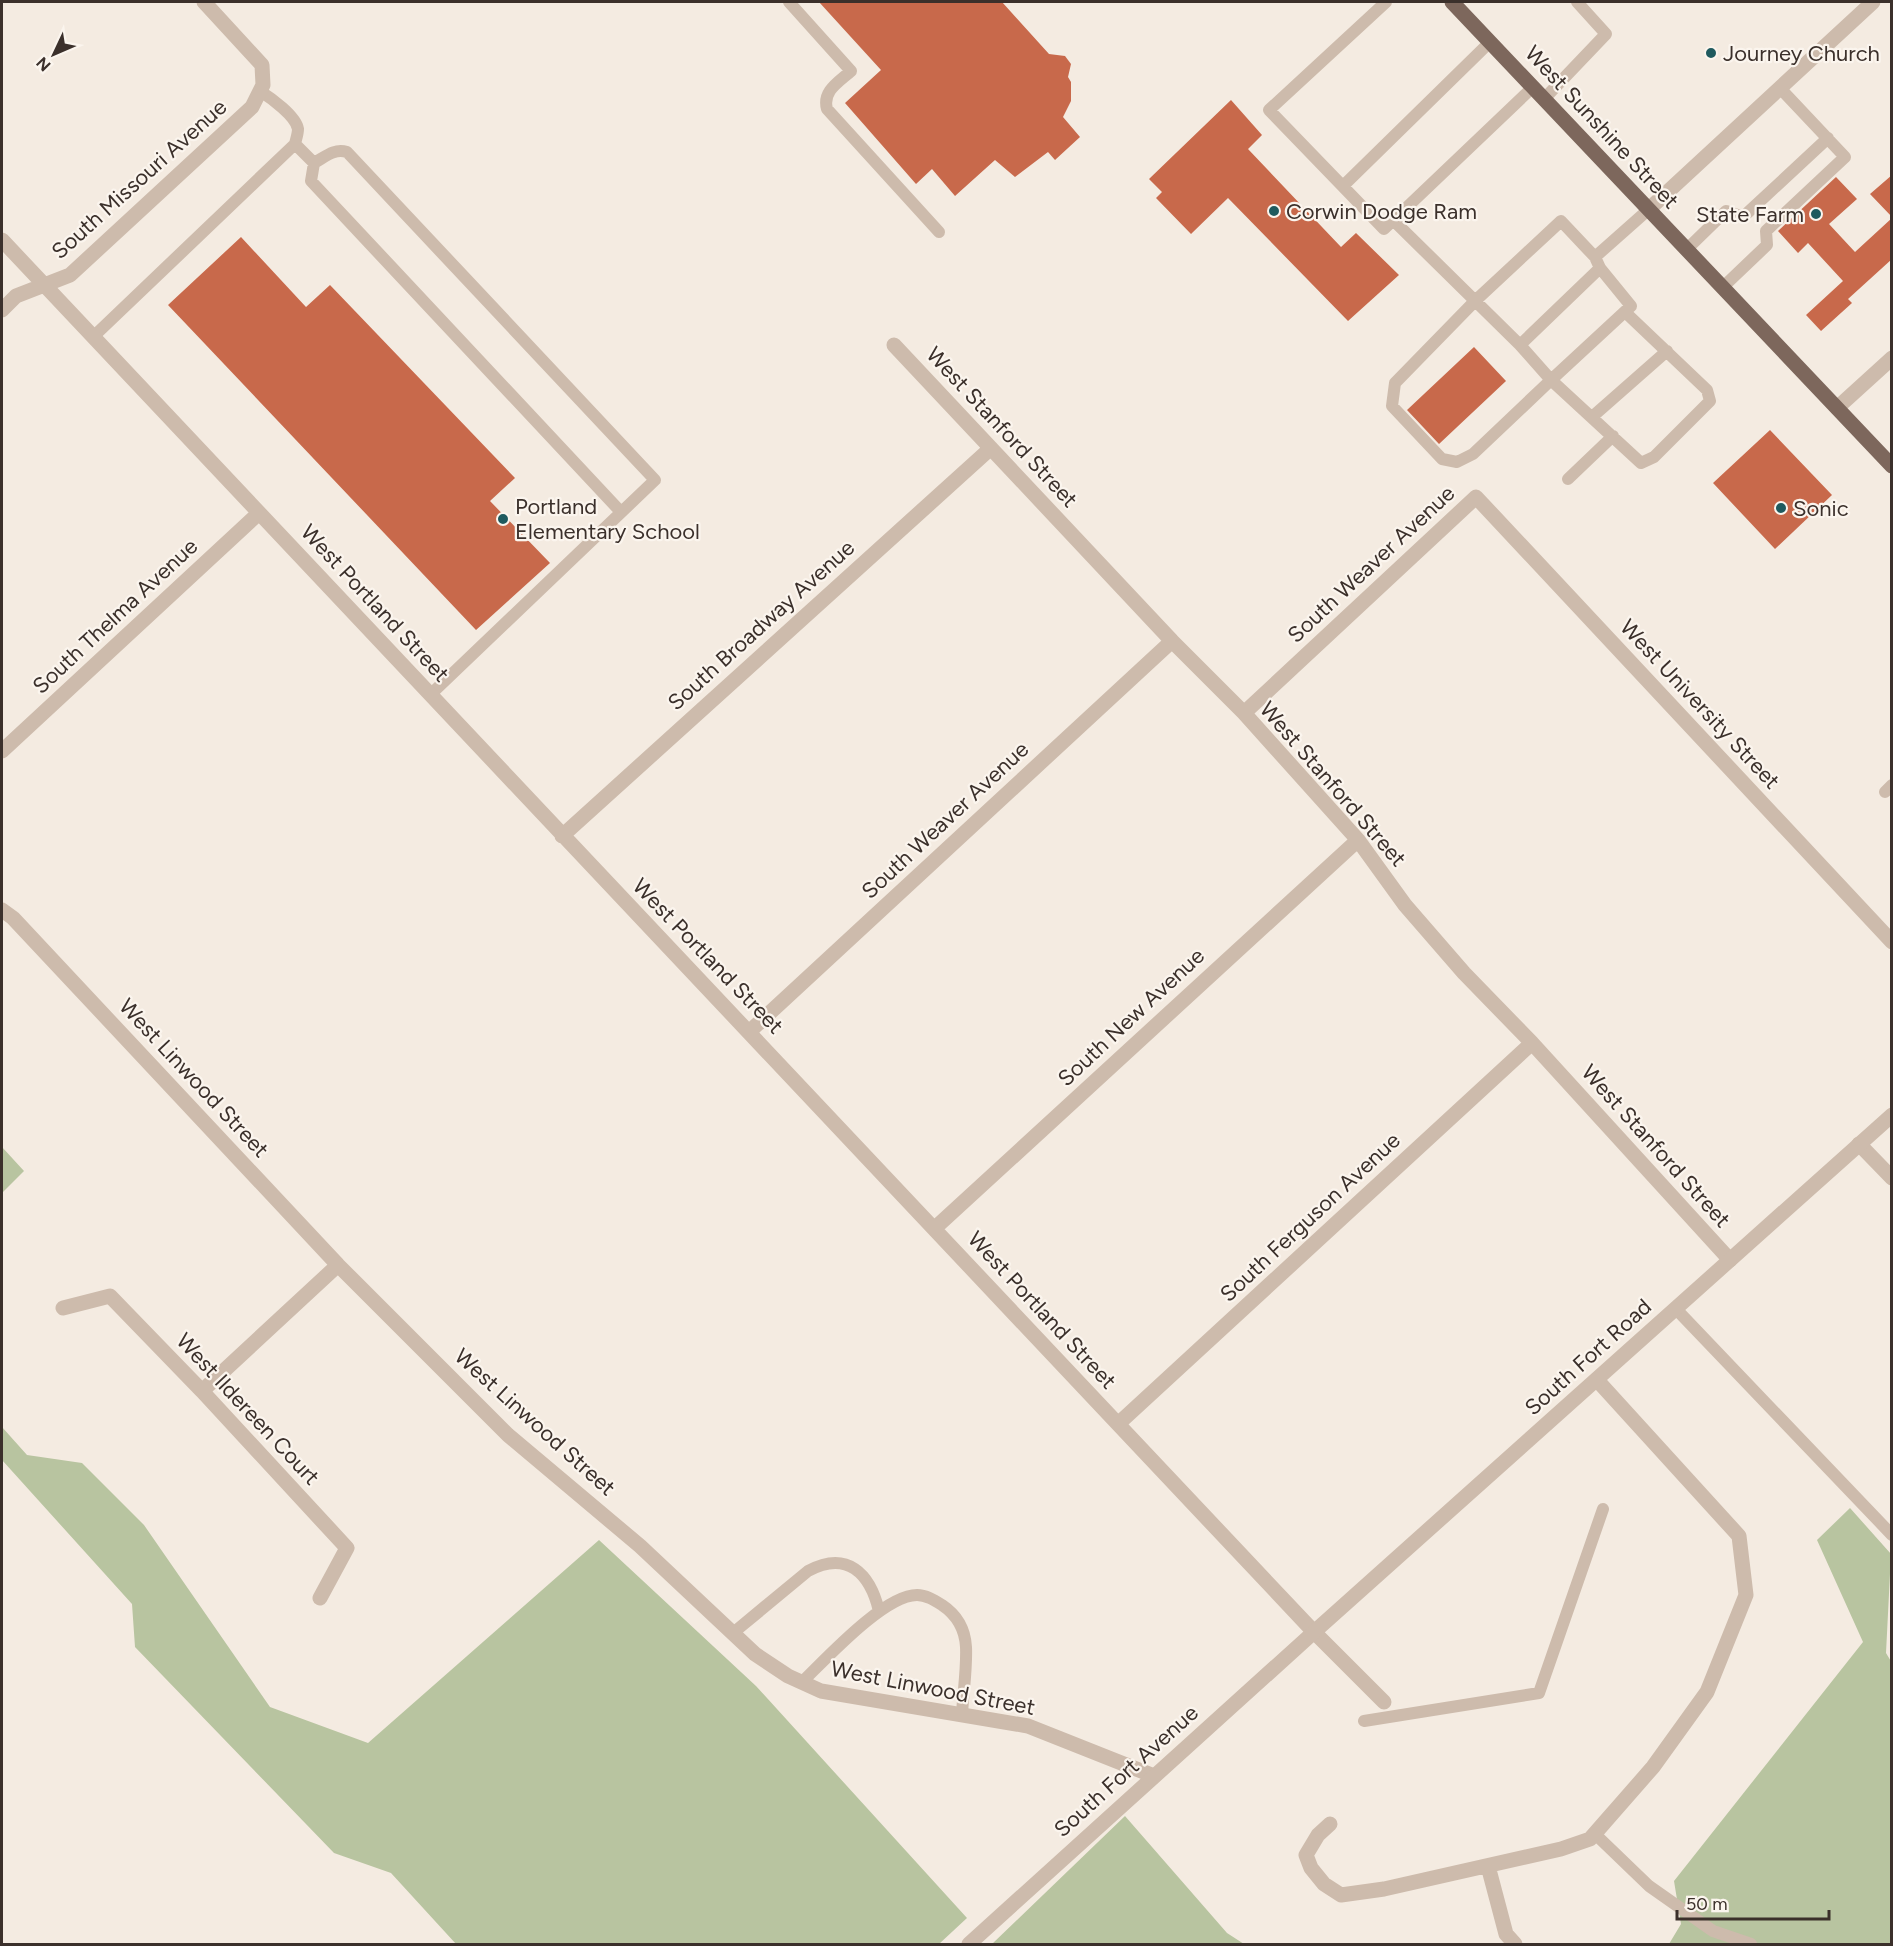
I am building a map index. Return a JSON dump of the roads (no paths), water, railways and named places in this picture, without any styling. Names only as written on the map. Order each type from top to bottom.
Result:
[{"type":"main road","name":"West Sunshine Street","points":[[1452,2],[1892,466]]},
{"type":"street","points":[[204,2],[262,65],[261,88]]},
{"type":"street","points":[[1648,210],[1873,2]]},
{"type":"street","name":"South Missouri Avenue","points":[[2,310],[16,296],[70,274],[252,107],[261,88]]},
{"type":"street","name":"West Portland Street","points":[[2,240],[1314,1632],[1384,1702]]},
{"type":"street","name":"West Stanford Street","points":[[894,345],[1172,641],[1244,713],[1358,840],[1406,905],[1464,973],[1532,1043],[1730,1260]]},
{"type":"street","points":[[1837,408],[1892,358]]},
{"type":"street","name":"South Broadway Avenue","points":[[562,836],[991,448]]},
{"type":"street","name":"South Weaver Avenue","points":[[1244,713],[1476,497]]},
{"type":"street","name":"West University Street","points":[[1476,497],[1892,942]]},
{"type":"street","name":"South Thelma Avenue","points":[[2,751],[259,513]]},
{"type":"street","name":"South Weaver Avenue","points":[[749,1032],[1172,641]]},
{"type":"street","name":"South New Avenue","points":[[935,1228],[1358,840]]},
{"type":"street","name":"West Linwood Street","points":[[2,910],[13,918],[338,1265],[508,1435],[640,1546],[755,1654],[788,1676],[821,1691],[1028,1726],[1154,1776]]},
{"type":"street","name":"South Ferguson Avenue","points":[[1118,1424],[1532,1043]]},
{"type":"street","name":"South Fort Road","points":[[1314,1632],[1892,1115]]},
{"type":"street","points":[[1859,1144],[1892,1178]]},
{"type":"street","points":[[202,1391],[338,1265]]},
{"type":"street","name":"West Ildereen Court","points":[[63,1308],[110,1296],[202,1391],[347,1548],[320,1598]]},
{"type":"street","points":[[1330,1824],[1318,1835],[1306,1855],[1311,1868],[1324,1884],[1341,1895],[1390,1888],[1488,1866],[1561,1849],[1590,1839],[1653,1767],[1707,1692],[1746,1595],[1739,1536],[1597,1380]]},
{"type":"street","name":"South Fort Avenue","points":[[969,1944],[1314,1632]]},
{"type":"street","points":[[1488,1866],[1506,1934],[1515,1944]]},
{"type":"lane","points":[[789,2],[851,71],[826,93],[827,109],[939,232]]},
{"type":"lane","points":[[1386,2],[1269,110],[1384,229],[1533,87]]},
{"type":"lane","points":[[1544,99],[1606,34],[1577,2]]},
{"type":"lane","points":[[1343,186],[1490,42]]},
{"type":"lane","points":[[93,337],[295,144],[298,132],[294,121],[261,88]]},
{"type":"lane","points":[[1723,287],[1767,245],[1766,231],[1845,157],[1780,88]]},
{"type":"lane","points":[[1687,249],[1726,211],[1743,217],[1828,138]]},
{"type":"lane","points":[[295,144],[314,163]]},
{"type":"lane","points":[[430,695],[655,480],[347,152],[341,150],[332,152],[314,163],[311,181],[621,512]]},
{"type":"lane","points":[[1520,345],[1648,210]]},
{"type":"lane","points":[[1393,220],[1520,345],[1551,380],[1641,463],[1654,457],[1710,401],[1707,390],[1625,312]]},
{"type":"lane","points":[[1561,221],[1598,263],[1631,306],[1473,454],[1457,462],[1442,459],[1392,406],[1395,383],[1475,301],[1561,221]]},
{"type":"lane","points":[[1592,417],[1666,351]]},
{"type":"lane","points":[[1568,479],[1613,436]]},
{"type":"lane","points":[[1676,1309],[1892,1535]]},
{"type":"lane","points":[[1364,1721],[1539,1693],[1603,1509]]},
{"type":"lane","points":[[733,1634],[808,1571],[819,1565],[838,1564],[850,1566],[859,1571],[871,1585],[879,1611]]},
{"type":"lane","points":[[802,1682],[879,1611],[899,1600],[916,1595],[938,1602],[949,1610],[960,1623],[966,1647],[962,1715]]},
{"type":"lane","points":[[1595,1834],[1649,1886],[1713,1931],[1751,1944]]},
{"type":"place","name":"Journey Church","points":[[1711,53]]},
{"type":"place","name":"Corwin Dodge Ram","points":[[1274,211]]},
{"type":"place","name":"State Farm","points":[[1816,214]]},
{"type":"place","name":"Sonic","points":[[1781,508]]},
{"type":"place","name":"Portland Elementary School","points":[[503,519]]}]
